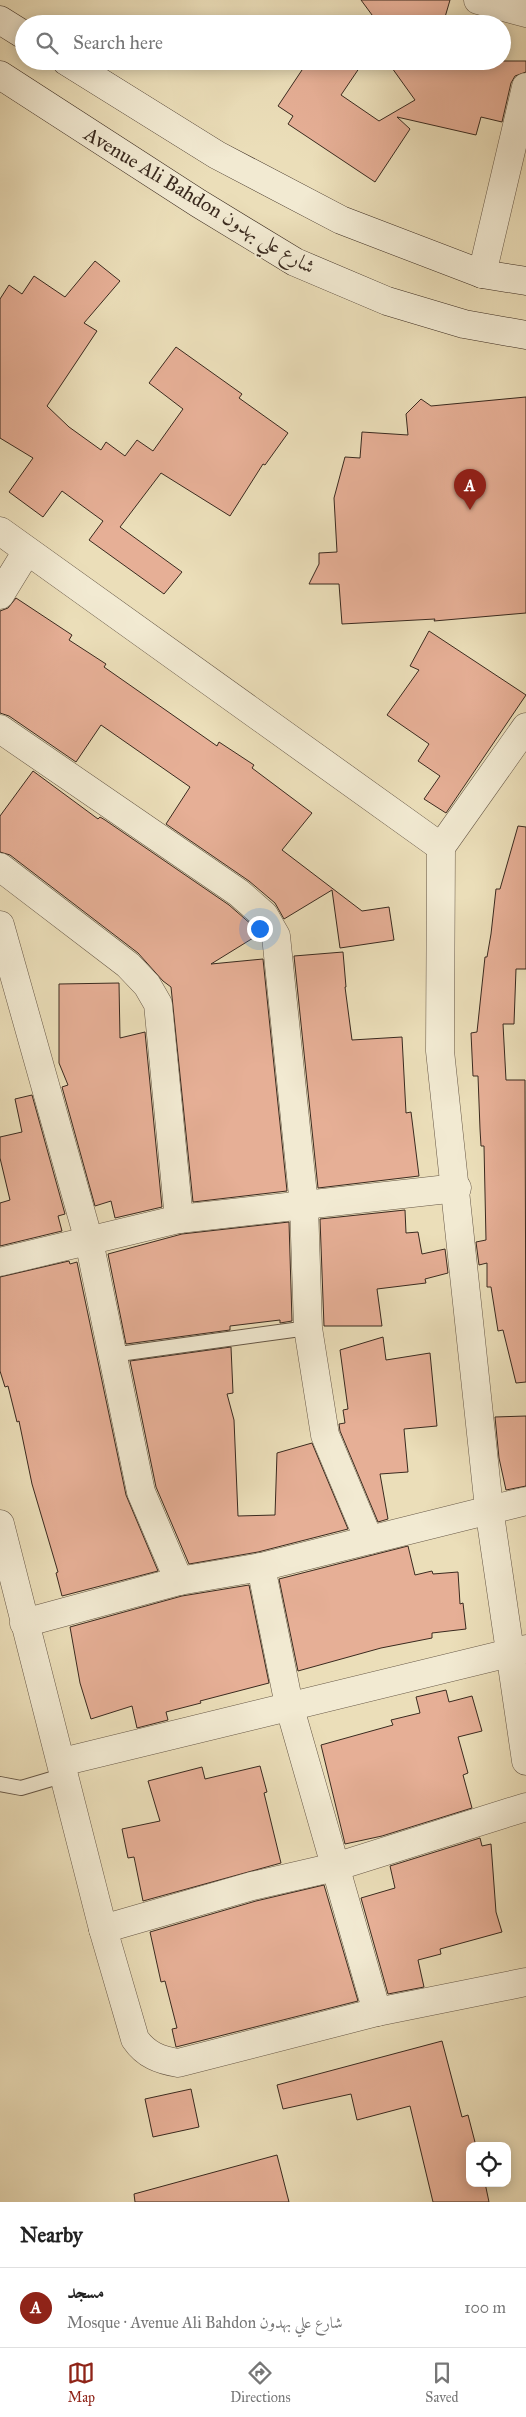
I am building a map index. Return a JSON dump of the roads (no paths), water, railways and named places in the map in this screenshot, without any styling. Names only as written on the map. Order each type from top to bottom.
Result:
[{"type":"street","points":[[478,0],[526,13]]},
{"type":"street","points":[[0,20],[15,29]]},
{"type":"street","points":[[81,70],[218,155],[341,220],[482,274],[526,281]]},
{"type":"street","name":"Avenue Ali Bahdon شارع علي بهدون","points":[[0,75],[198,203],[295,262],[387,302],[464,324],[526,335]]},
{"type":"street","points":[[482,274],[526,87]]},
{"type":"street","points":[[0,531],[441,847]]},
{"type":"street","points":[[0,595],[27,551]]},
{"type":"street","points":[[0,729],[239,893],[264,915],[276,936],[304,1206],[308,1328],[326,1435],[370,1540]]},
{"type":"street","points":[[524,732],[441,847],[440,1051],[489,1508],[518,1650],[526,1761]]},
{"type":"street","points":[[0,867],[128,965],[147,985],[158,1004],[179,1219]]},
{"type":"street","points":[[0,925],[89,1241],[141,1492],[179,1581]]},
{"type":"street","points":[[0,1262],[179,1219],[456,1188]]},
{"type":"street","points":[[24,1623],[179,1581],[261,1566],[526,1500]]},
{"type":"street","points":[[0,1524],[24,1623],[64,1769],[103,1929],[135,2039],[141,2048],[151,2055],[178,2063],[377,2012],[526,1982]]},
{"type":"street","points":[[261,1566],[289,1705],[377,2012]]},
{"type":"street","points":[[64,1769],[289,1705],[518,1650]]},
{"type":"street","points":[[103,1929],[252,1886],[335,1868],[526,1807]]},
{"type":"lane","points":[[112,1355],[308,1328]]},
{"type":"lane","points":[[0,1784],[21,1788],[64,1769]]},
{"type":"place","name":"مسجد","points":[[470,510]]}]
